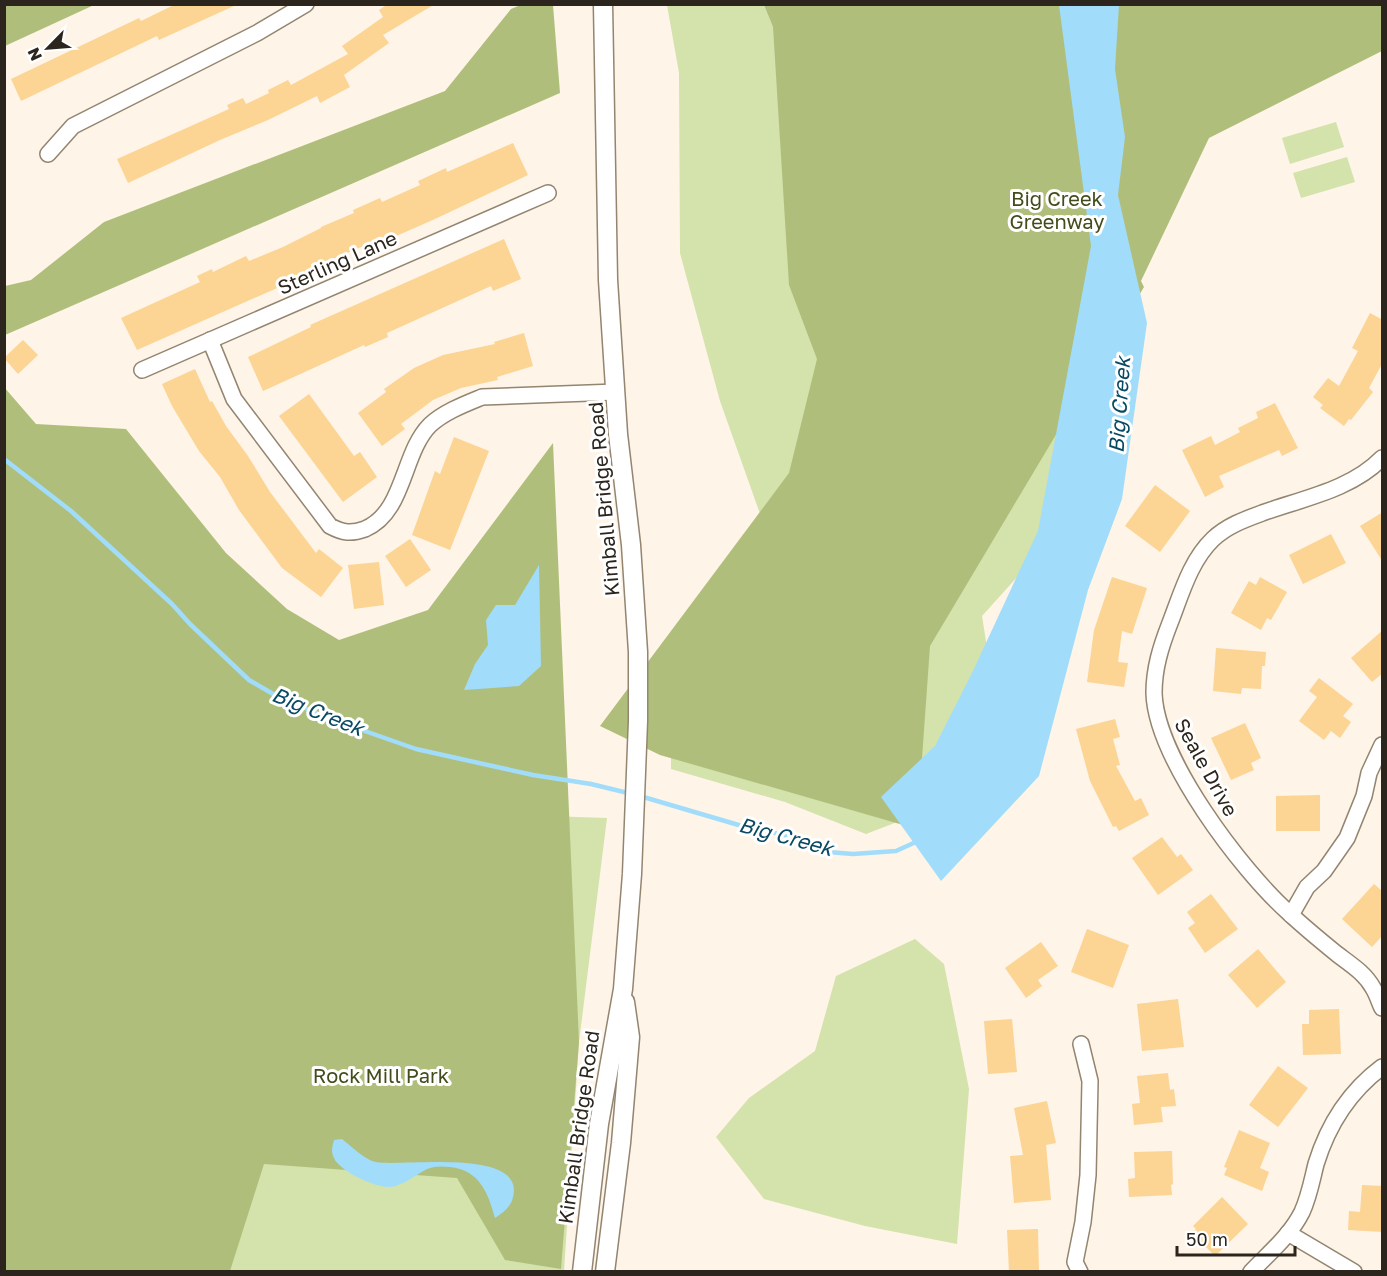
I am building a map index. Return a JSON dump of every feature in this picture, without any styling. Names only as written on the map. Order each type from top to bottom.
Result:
[{"type":"street","points":[[48,154],[73,126],[257,33],[306,4]]},
{"type":"street","name":"Kimball Bridge Road","points":[[582,1272],[599,1124],[623,989],[632,874],[638,721],[638,652],[632,556],[618,434],[608,280],[603,4]]},
{"type":"street","name":"Sterling Lane","points":[[142,370],[548,193]]},
{"type":"street","points":[[210,340],[234,399],[330,526],[342,532],[361,530],[373,525],[382,517],[392,504],[421,438],[430,425],[465,404],[482,397],[616,392]]},
{"type":"street","name":"Seale Drive","points":[[1383,458],[1351,482],[1232,525],[1213,539],[1198,557],[1187,579],[1161,647],[1155,670],[1154,694],[1157,717],[1164,741],[1211,823],[1273,899],[1357,969],[1372,986],[1383,1008]]},
{"type":"street","points":[[1291,915],[1307,887],[1324,871],[1347,838],[1364,796],[1369,773],[1383,745]]},
{"type":"street","name":"Kimball Bridge Road","points":[[605,1272],[621,1143],[630,1037],[623,989]]},
{"type":"street","points":[[1080,1272],[1075,1262],[1083,1222],[1088,1175],[1090,1082],[1081,1044]]},
{"type":"street","points":[[1251,1272],[1288,1233],[1301,1213],[1310,1191],[1323,1143],[1333,1122],[1362,1084],[1383,1067]]},
{"type":"street","points":[[1288,1233],[1354,1272]]},
{"type":"green space","points":[[5,4],[94,4],[94,5],[5,46]]},
{"type":"green space","points":[[523,4],[553,5],[560,93],[5,335],[5,286],[31,280],[104,222],[445,91],[511,9]]},
{"type":"green space","name":"Big Creek Greenway","points":[[667,5],[764,5],[773,27],[1005,133],[1073,515],[982,616],[996,706],[936,807],[866,834],[785,802],[671,769],[671,714],[775,556],[720,401],[680,253],[679,73]]},
{"type":"green space","points":[[764,5],[1382,5],[1382,51],[1209,138],[1141,281],[1144,287],[930,646],[917,829],[660,755],[600,726],[789,473],[817,359],[789,285],[773,27]]},
{"type":"green space","points":[[1336,122],[1344,147],[1290,164],[1282,138]]},
{"type":"green space","points":[[1347,157],[1355,182],[1301,198],[1293,173]]},
{"type":"green space","points":[[4,387],[36,424],[126,429],[226,553],[287,609],[339,640],[428,610],[553,443],[579,1042],[561,1269],[505,1260],[457,1178],[264,1164],[230,1271],[5,1271]]},
{"type":"green space","name":"Rock Mill Park","points":[[449,813],[607,818],[579,1042],[564,1271],[39,1272]]},
{"type":"green space","points":[[915,939],[944,964],[969,1089],[957,1244],[865,1226],[764,1199],[716,1137],[749,1098],[815,1051],[836,976]]},
{"type":"water","points":[[1059,5],[1119,5],[1115,69],[1125,137],[1118,195],[1147,323],[1122,499],[1088,590],[1039,776],[941,881],[881,797],[935,746],[972,673],[1038,531],[1091,246]]},
{"type":"water","points":[[539,565],[541,666],[519,686],[464,690],[475,664],[488,645],[486,620],[496,605],[515,605]]},
{"type":"water","points":[[342,1139],[363,1156],[376,1162],[459,1163],[482,1165],[501,1171],[512,1181],[512,1201],[495,1218],[481,1184],[468,1173],[450,1167],[430,1168],[390,1187],[367,1182],[343,1168],[334,1158],[332,1149],[334,1140]]},
{"type":"building","points":[[176,4],[236,5],[159,40],[157,36],[21,101],[11,79],[139,18],[141,21]]},
{"type":"building","points":[[388,4],[435,4],[383,35],[389,43],[344,75],[350,87],[320,103],[317,96],[128,183],[117,159],[229,109],[227,105],[243,98],[246,104],[269,93],[268,90],[288,80],[291,85],[348,54],[342,46],[383,17],[379,10]]},
{"type":"building","points":[[513,143],[528,175],[435,219],[369,248],[368,244],[329,261],[330,263],[302,277],[137,350],[121,318],[200,282],[197,276],[212,269],[213,272],[246,256],[249,261],[283,247],[354,213],[353,210],[380,198],[382,202],[420,185],[418,181],[446,168],[447,172]]},
{"type":"building","points":[[504,239],[521,279],[493,291],[491,286],[387,333],[388,337],[365,347],[364,345],[263,391],[248,357],[311,327],[310,325]]},
{"type":"building","points":[[1370,313],[1383,320],[1383,362],[1369,388],[1373,392],[1344,426],[1320,408],[1323,405],[1313,397],[1328,378],[1339,386],[1358,351],[1352,348]]},
{"type":"building","points":[[524,333],[533,366],[497,377],[498,380],[461,388],[433,400],[401,424],[405,429],[382,446],[358,413],[386,392],[384,389],[414,368],[443,355],[495,344],[494,342]]},
{"type":"building","points":[[23,340],[38,355],[18,374],[4,358]]},
{"type":"building","points":[[195,369],[210,402],[212,401],[270,492],[316,553],[319,549],[343,568],[321,597],[282,568],[239,510],[220,477],[199,451],[172,406],[162,384]]},
{"type":"building","points":[[309,394],[354,456],[360,452],[377,477],[343,502],[279,416]]},
{"type":"building","points":[[1275,403],[1298,448],[1282,456],[1279,450],[1219,476],[1224,487],[1205,497],[1182,450],[1211,436],[1215,445],[1240,432],[1238,428],[1258,418],[1256,412]]},
{"type":"building","points":[[454,437],[489,451],[450,550],[412,535],[435,471],[440,474]]},
{"type":"building","points":[[1155,485],[1190,511],[1160,552],[1125,526]]},
{"type":"building","points":[[1383,512],[1383,562],[1360,526]]},
{"type":"building","points":[[1331,534],[1346,563],[1303,584],[1289,555]]},
{"type":"building","points":[[410,539],[431,570],[406,587],[385,556]]},
{"type":"building","points":[[379,562],[384,605],[354,609],[348,565]]},
{"type":"building","points":[[1112,577],[1147,588],[1132,634],[1122,631],[1118,662],[1128,663],[1124,687],[1087,682],[1094,630]]},
{"type":"building","points":[[1260,577],[1287,592],[1271,620],[1267,618],[1261,630],[1231,613],[1249,581],[1256,585]]},
{"type":"building","points":[[1383,630],[1383,673],[1372,682],[1351,658]]},
{"type":"building","points":[[1216,648],[1266,652],[1265,666],[1262,666],[1261,689],[1242,688],[1241,694],[1213,691]]},
{"type":"building","points":[[1319,678],[1353,704],[1343,716],[1351,722],[1340,738],[1331,731],[1324,740],[1299,721],[1317,697],[1309,691]]},
{"type":"building","points":[[1115,719],[1120,737],[1113,739],[1120,765],[1116,766],[1135,801],[1141,798],[1149,815],[1119,831],[1116,826],[1113,827],[1090,781],[1076,729]]},
{"type":"building","points":[[1245,723],[1261,758],[1251,763],[1254,770],[1231,780],[1211,738]]},
{"type":"building","points":[[1320,795],[1320,831],[1276,831],[1276,796]]},
{"type":"building","points":[[1162,837],[1177,857],[1181,854],[1193,870],[1158,895],[1132,858]]},
{"type":"building","points":[[1374,884],[1383,892],[1383,935],[1372,947],[1342,919]]},
{"type":"building","points":[[1211,894],[1238,929],[1205,953],[1188,928],[1195,923],[1187,912]]},
{"type":"building","points":[[1087,929],[1129,945],[1113,988],[1071,972]]},
{"type":"building","points":[[1041,942],[1058,966],[1038,980],[1042,986],[1026,998],[1005,968]]},
{"type":"building","points":[[1258,949],[1286,982],[1257,1008],[1228,975]]},
{"type":"building","points":[[1178,999],[1184,1047],[1142,1051],[1137,1004]]},
{"type":"building","points":[[1339,1009],[1341,1054],[1303,1055],[1302,1024],[1309,1024],[1309,1010]]},
{"type":"building","points":[[1012,1019],[1017,1072],[988,1074],[984,1021]]},
{"type":"building","points":[[1278,1066],[1308,1088],[1278,1127],[1249,1105]]},
{"type":"building","points":[[1168,1073],[1170,1090],[1174,1089],[1176,1106],[1161,1107],[1163,1122],[1134,1125],[1132,1104],[1140,1103],[1137,1076]]},
{"type":"building","points":[[1047,1101],[1056,1143],[1046,1145],[1051,1200],[1014,1203],[1010,1156],[1023,1155],[1014,1108]]},
{"type":"building","points":[[1239,1130],[1270,1143],[1260,1168],[1269,1172],[1262,1191],[1224,1175],[1227,1168],[1224,1167]]},
{"type":"building","points":[[1172,1151],[1172,1195],[1129,1197],[1128,1179],[1135,1178],[1134,1152]]},
{"type":"building","points":[[1362,1185],[1383,1186],[1383,1232],[1348,1230],[1349,1211],[1360,1212]]},
{"type":"building","points":[[1222,1197],[1248,1224],[1215,1256],[1192,1233],[1196,1229],[1193,1226]]},
{"type":"building","points":[[1038,1229],[1039,1272],[1009,1272],[1007,1230]]},
{"type":"waterway","name":"Big Creek","points":[[4,459],[71,511],[172,604],[249,680],[280,698],[416,749],[632,794]]},
{"type":"waterway","name":"Big Creek","points":[[640,796],[742,826],[784,835],[828,852],[853,854],[896,851],[918,841]]}]
